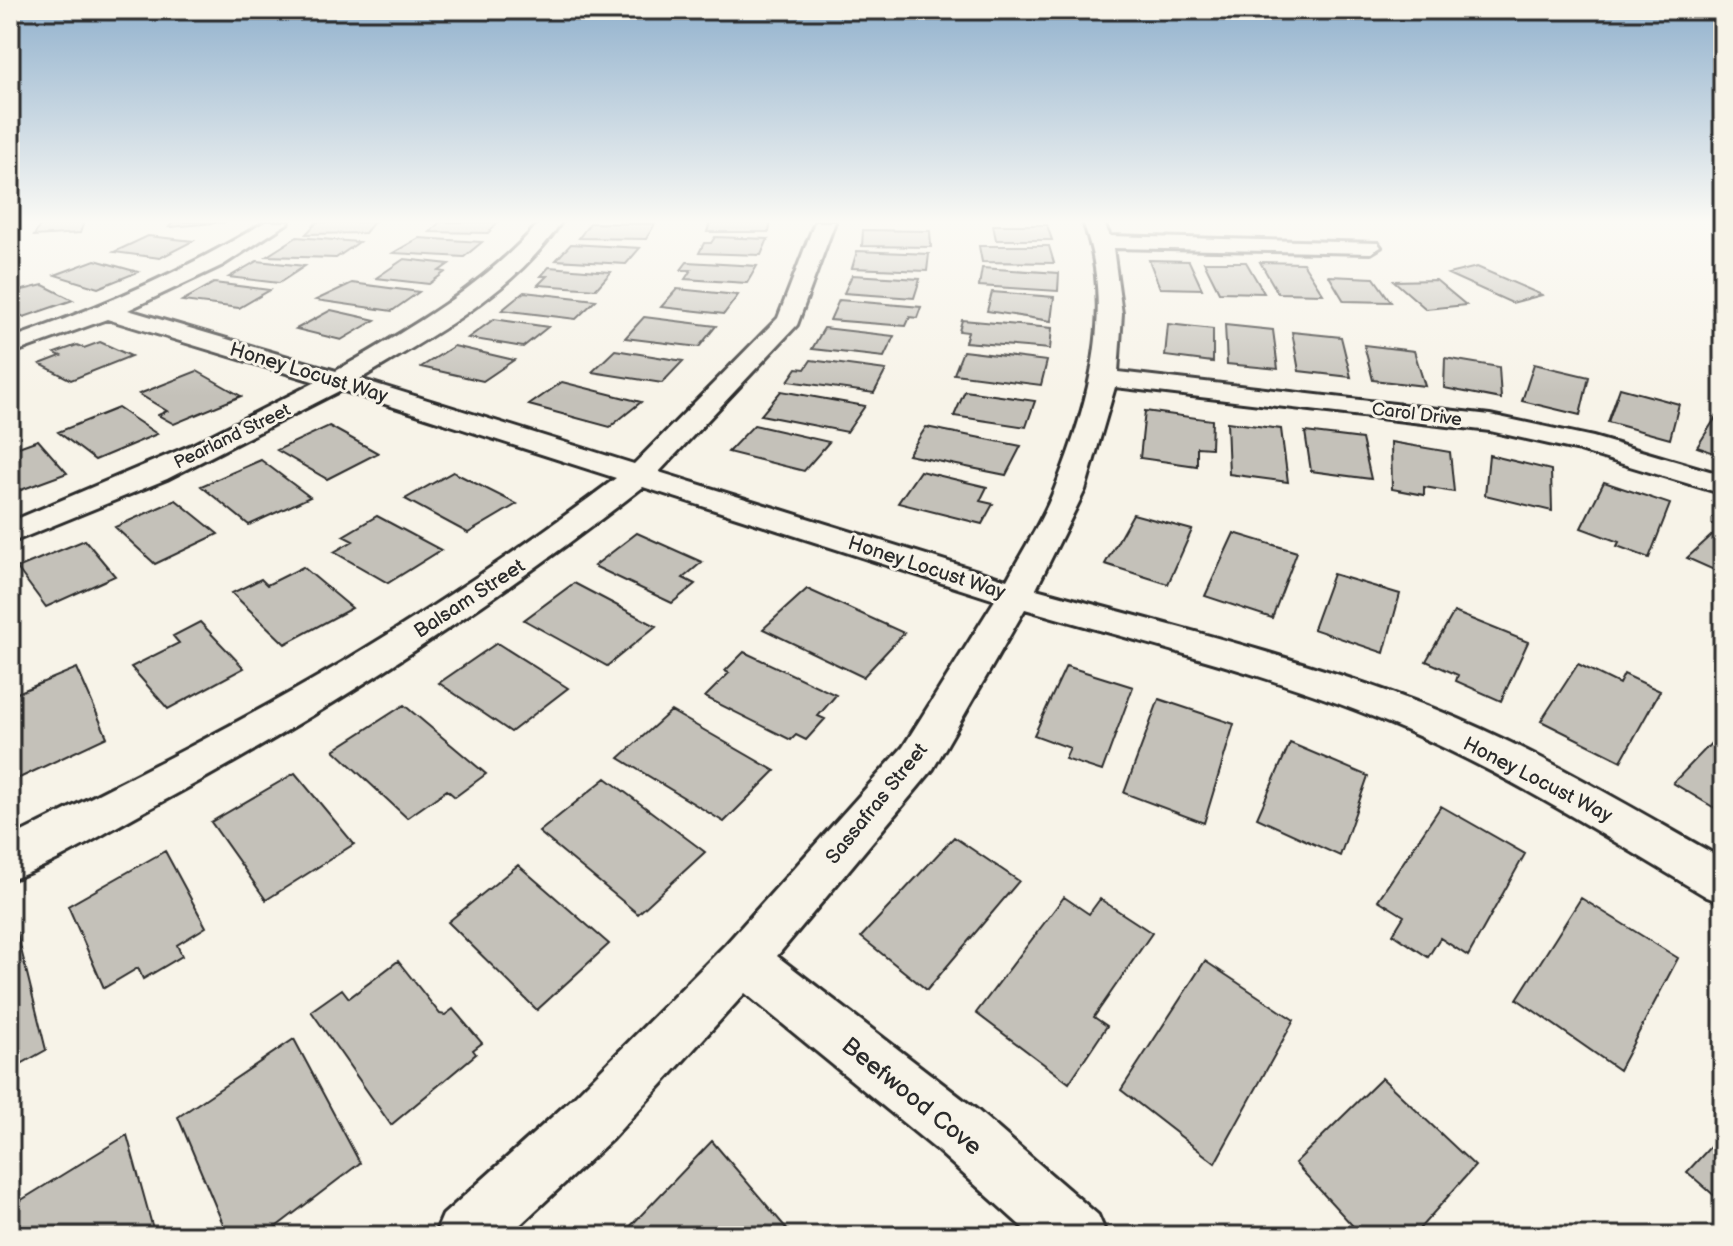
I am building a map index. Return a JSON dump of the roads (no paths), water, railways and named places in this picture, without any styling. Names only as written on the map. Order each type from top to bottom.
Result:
[{"type":"street","points":[[10,347],[105,311],[174,280]]},
{"type":"street","name":"Pearland Street","points":[[10,533],[218,444],[340,381],[455,310],[492,280]]},
{"type":"street","name":"Balsam Street","points":[[10,860],[188,768],[357,671],[537,553],[640,475],[789,320],[804,280]]},
{"type":"street","name":"Sassafras Street","points":[[464,1236],[592,1119],[743,960],[918,758],[1016,595],[1070,490],[1105,378],[1110,314],[1105,280]]},
{"type":"street","name":"Honey Locust Way","points":[[105,311],[340,381],[1016,595],[1309,677],[1421,720],[1550,782],[1723,883]]},
{"type":"street","name":"Carol Drive","points":[[1105,378],[1490,423],[1598,447],[1723,485]]},
{"type":"street","name":"Beefwood Cove","points":[[743,960],[958,1131],[1077,1236]]}]
